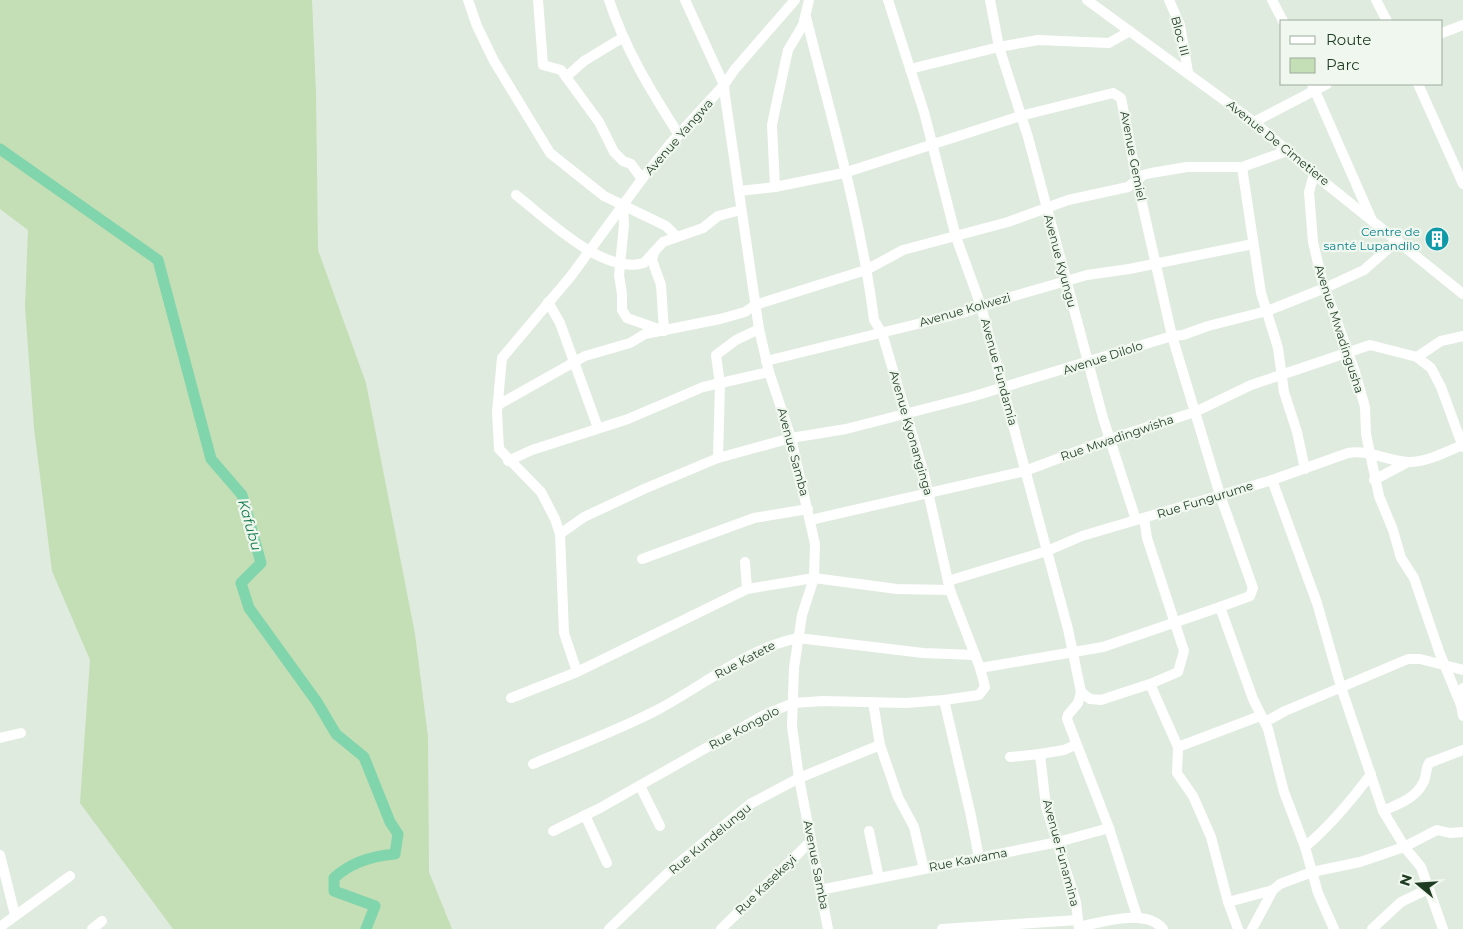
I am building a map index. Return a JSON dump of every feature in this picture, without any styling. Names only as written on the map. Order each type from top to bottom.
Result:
[{"type":"street","points":[[468,0],[477,26],[494,61],[544,147],[555,158],[604,196],[666,226],[676,236]]},
{"type":"street","name":"Avenue Yangwa","points":[[538,0],[541,61],[543,65],[561,70],[599,122],[614,152],[623,161],[631,164],[642,179],[724,86]]},
{"type":"street","points":[[609,0],[622,38],[679,135]]},
{"type":"street","name":"Avenue Samba","points":[[685,0],[724,86],[758,329],[791,438],[815,544],[814,578],[802,615],[798,638],[792,703],[792,726],[799,778],[828,929]]},
{"type":"street","points":[[724,86],[735,69],[795,0]]},
{"type":"street","points":[[775,187],[772,138],[775,110],[788,50],[806,16],[809,0]]},
{"type":"street","name":"Avenue Fundamia","points":[[888,0],[924,112],[931,146],[956,237],[981,306],[1047,551],[1081,692]]},
{"type":"street","name":"Avenue Kyungu","points":[[990,0],[999,47],[1046,207],[1110,439],[1147,538],[1184,651],[1181,667],[1173,676],[1101,700],[1090,699],[1081,692]]},
{"type":"street","name":"Avenue De Cimetiere","points":[[1087,0],[1254,122],[1314,174],[1463,294]]},
{"type":"street","name":"Bloc III","points":[[1169,0],[1180,25],[1188,72]]},
{"type":"street","points":[[1272,0],[1282,20]]},
{"type":"street","points":[[1376,0],[1386,20]]},
{"type":"street","name":"Avenue Kyonanginga","points":[[806,16],[844,173],[859,225],[874,320],[882,333],[929,492],[949,586],[980,668],[985,687],[983,692]]},
{"type":"street","points":[[1443,33],[1463,25]]},
{"type":"street","points":[[910,69],[999,47],[1038,40],[1109,43],[1130,31]]},
{"type":"street","points":[[566,78],[584,61],[622,38]]},
{"type":"street","points":[[1418,85],[1463,184]]},
{"type":"street","points":[[1254,122],[1313,87],[1372,219]]},
{"type":"street","name":"Avenue Gemiel","points":[[739,191],[775,187],[844,173],[1061,104],[1113,93],[1118,94],[1123,105],[1137,181],[1172,336],[1220,495],[1253,588],[1250,596],[1220,607]]},
{"type":"street","points":[[498,405],[585,356],[630,343],[645,334],[720,320],[745,312],[755,305],[866,270],[903,250],[1008,222],[1046,207],[1128,187],[1143,176],[1167,169],[1242,167],[1287,151]]},
{"type":"street","points":[[631,164],[654,164]]},
{"type":"street","points":[[1242,167],[1253,244],[1267,311],[1278,348],[1284,392],[1297,432],[1305,468]]},
{"type":"street","name":"Avenue Mwadingusha","points":[[1314,174],[1309,192],[1313,242],[1325,288],[1349,354],[1365,407],[1366,434],[1374,480],[1393,530],[1397,548],[1414,578],[1462,704]]},
{"type":"street","points":[[576,672],[564,633],[560,534],[544,496],[499,449],[498,405],[502,358],[589,251],[642,179]]},
{"type":"street","points":[[516,195],[589,251],[600,258],[620,263],[644,263],[663,242],[702,228],[718,216],[741,210]]},
{"type":"street","points":[[623,206],[624,225],[620,263],[624,317],[664,331]]},
{"type":"street","name":"Avenue Dilolo","points":[[560,534],[584,517],[718,458],[791,438],[846,429],[905,414],[1172,336],[1183,335],[1208,326],[1267,311],[1364,270],[1398,240]]},
{"type":"street","name":"Avenue Kolwezi","points":[[508,460],[628,419],[703,387],[720,384],[768,367],[882,333],[962,313],[1087,275],[1253,244]]},
{"type":"street","points":[[654,252],[652,260],[661,286],[664,331]]},
{"type":"street","points":[[548,302],[560,323],[598,428]]},
{"type":"street","points":[[718,458],[720,384],[716,355],[736,340],[758,329]]},
{"type":"street","points":[[1463,336],[1441,341],[1417,357],[1431,368],[1437,378],[1463,445]]},
{"type":"street","name":"Rue Mwadingwisha","points":[[810,520],[1025,471],[1110,439],[1195,412],[1251,385],[1349,354],[1370,345],[1417,357]]},
{"type":"street","name":"Rue Fungurume","points":[[747,590],[814,578],[897,589],[949,586],[1047,551],[1082,536],[1272,480],[1348,453],[1358,451],[1408,462],[1428,459],[1463,445]]},
{"type":"street","points":[[1374,480],[1408,462]]},
{"type":"street","points":[[1272,480],[1317,603],[1341,687],[1383,811],[1404,847],[1421,867],[1442,929]]},
{"type":"street","points":[[642,559],[754,518],[808,509]]},
{"type":"street","points":[[511,698],[576,672],[747,590],[745,562]]},
{"type":"street","points":[[980,668],[1103,647],[1220,607],[1263,719],[1284,792],[1305,847],[1318,893],[1334,929]]},
{"type":"street","name":"Rue Katete","points":[[533,764],[595,739],[658,710],[760,650],[781,641],[798,638],[922,653],[975,655]]},
{"type":"street","points":[[1178,747],[1263,719],[1408,659],[1446,665],[1463,670]]},
{"type":"street","points":[[1150,684],[1178,747],[1177,773],[1193,796],[1208,829],[1228,902],[1238,929]]},
{"type":"street","points":[[1463,688],[1463,716]]},
{"type":"street","name":"Rue Kongolo","points":[[553,831],[640,786],[764,715],[792,703],[944,700],[979,695],[983,692]]},
{"type":"street","points":[[1081,692],[1078,703],[1068,714],[1067,720],[1075,745],[1110,830],[1137,916]]},
{"type":"street","points":[[944,700],[972,816],[979,858]]},
{"type":"street","points":[[873,702],[880,746],[898,797],[914,827],[924,869]]},
{"type":"street","points":[[0,738],[21,733]]},
{"type":"street","points":[[1010,757],[1064,750],[1075,745]]},
{"type":"street","name":"Rue Kundelungu","points":[[609,929],[674,867],[750,804],[799,778],[880,746]]},
{"type":"street","points":[[1383,811],[1412,797],[1420,789],[1426,777],[1429,764],[1463,750]]},
{"type":"street","name":"Avenue Funamina","points":[[1040,754],[1046,806],[1076,902],[1078,925]]},
{"type":"street","points":[[1305,847],[1341,812],[1371,774]]},
{"type":"street","points":[[640,786],[660,826]]},
{"type":"street","points":[[585,815],[607,863]]},
{"type":"street","name":"Rue Kawama","points":[[820,890],[1110,830]]},
{"type":"street","points":[[1252,929],[1273,890],[1280,884],[1312,872],[1360,862],[1404,847],[1437,830],[1450,833],[1463,832]]},
{"type":"street","points":[[869,831],[879,878]]},
{"type":"street","name":"Rue Kasekeyi","points":[[721,929],[812,841]]},
{"type":"street","points":[[0,855],[15,915]]},
{"type":"street","points":[[0,927],[70,876]]},
{"type":"street","points":[[1372,929],[1401,902],[1428,889]]},
{"type":"street","points":[[1228,902],[1273,890]]},
{"type":"street","points":[[942,929],[1078,925],[1137,916],[1158,924],[1163,929]]},
{"type":"street","points":[[92,929],[102,921]]},
{"type":"green space","points":[[0,0],[312,0],[316,93],[318,250],[366,383],[415,634],[428,737],[429,872],[452,929],[173,929],[80,803],[90,660],[52,571],[34,428],[25,307],[28,230],[0,209]]},
{"type":"waterway","name":"Kafubu","points":[[0,149],[158,260],[211,459],[242,495],[261,563],[241,583],[249,608],[317,702],[336,734],[364,757],[390,822],[398,834],[395,854],[378,856],[362,861],[347,868],[334,878],[334,891],[375,906],[366,929]]},
{"type":"place","name":"Centre de santé Lupandilo","points":[[1437,239]]}]
